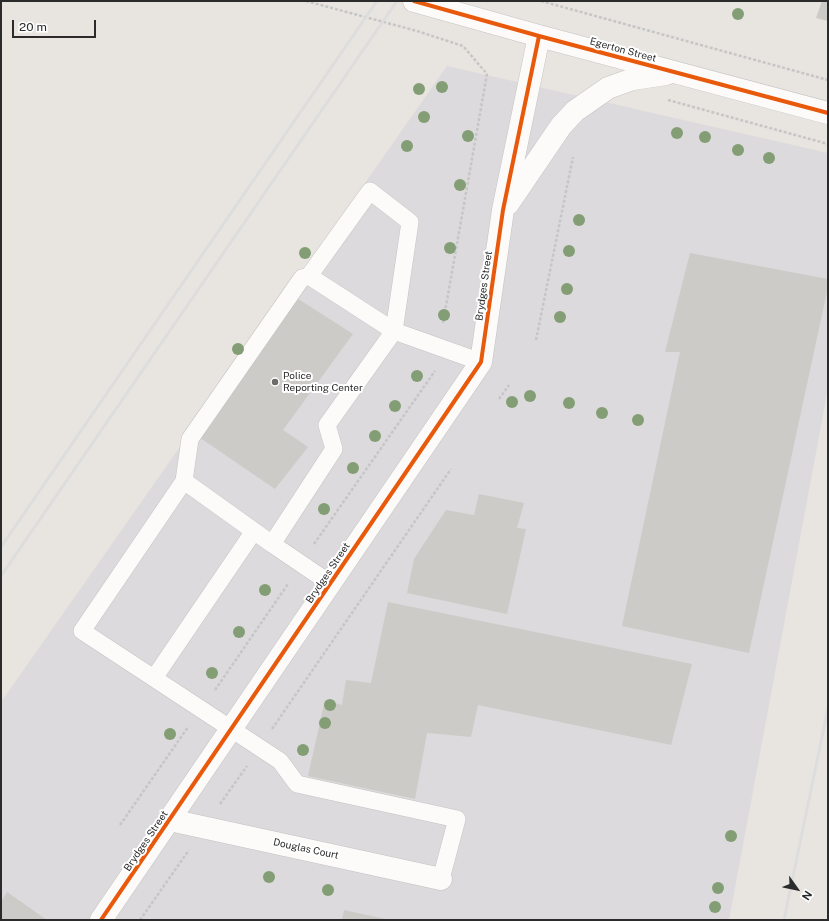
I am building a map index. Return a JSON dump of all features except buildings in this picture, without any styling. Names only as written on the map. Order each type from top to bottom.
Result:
[{"type":"street","name":"Egerton Street","points":[[414,1],[828,113]]},
{"type":"street","name":"Brydges Street","points":[[101,920],[481,362],[503,210],[539,36]]},
{"type":"street","points":[[503,210],[561,126],[575,111],[608,88],[633,79],[676,73]]},
{"type":"street","name":"Douglas Court","points":[[170,820],[441,878]]},
{"type":"lane","points":[[272,544],[334,449],[327,426],[394,331],[410,222],[370,191],[309,276],[302,278],[190,439],[184,481],[82,631],[280,761],[297,784],[457,819],[441,878]]},
{"type":"lane","points":[[309,276],[394,331],[481,362]]},
{"type":"lane","points":[[184,481],[331,584]]},
{"type":"lane","points":[[154,678],[254,531]]},
{"type":"path","points":[[306,1],[417,31],[463,46],[487,74],[442,330]]},
{"type":"path","points":[[541,1],[828,80]]},
{"type":"path","points":[[664,99],[828,144]]},
{"type":"path","points":[[536,340],[573,154]]},
{"type":"path","points":[[313,545],[434,371]]},
{"type":"path","points":[[499,399],[509,385]]},
{"type":"path","points":[[271,730],[451,469]]},
{"type":"path","points":[[212,694],[290,582]]},
{"type":"path","points":[[120,825],[190,725]]},
{"type":"path","points":[[220,805],[251,760]]},
{"type":"path","points":[[140,920],[192,845]]},
{"type":"shaded area","points":[[447,66],[828,153],[828,388],[729,920],[1,920],[1,702]]},
{"type":"railway","points":[[1,547],[377,1]]},
{"type":"railway","points":[[1,576],[397,1]]},
{"type":"railway","points":[[784,920],[828,708]]},
{"type":"cycle path","points":[[414,1],[828,113]]},
{"type":"cycle path","points":[[101,920],[481,362],[503,210],[539,36]]},
{"type":"place","name":"Police Reporting Center","points":[[275,382]]}]
